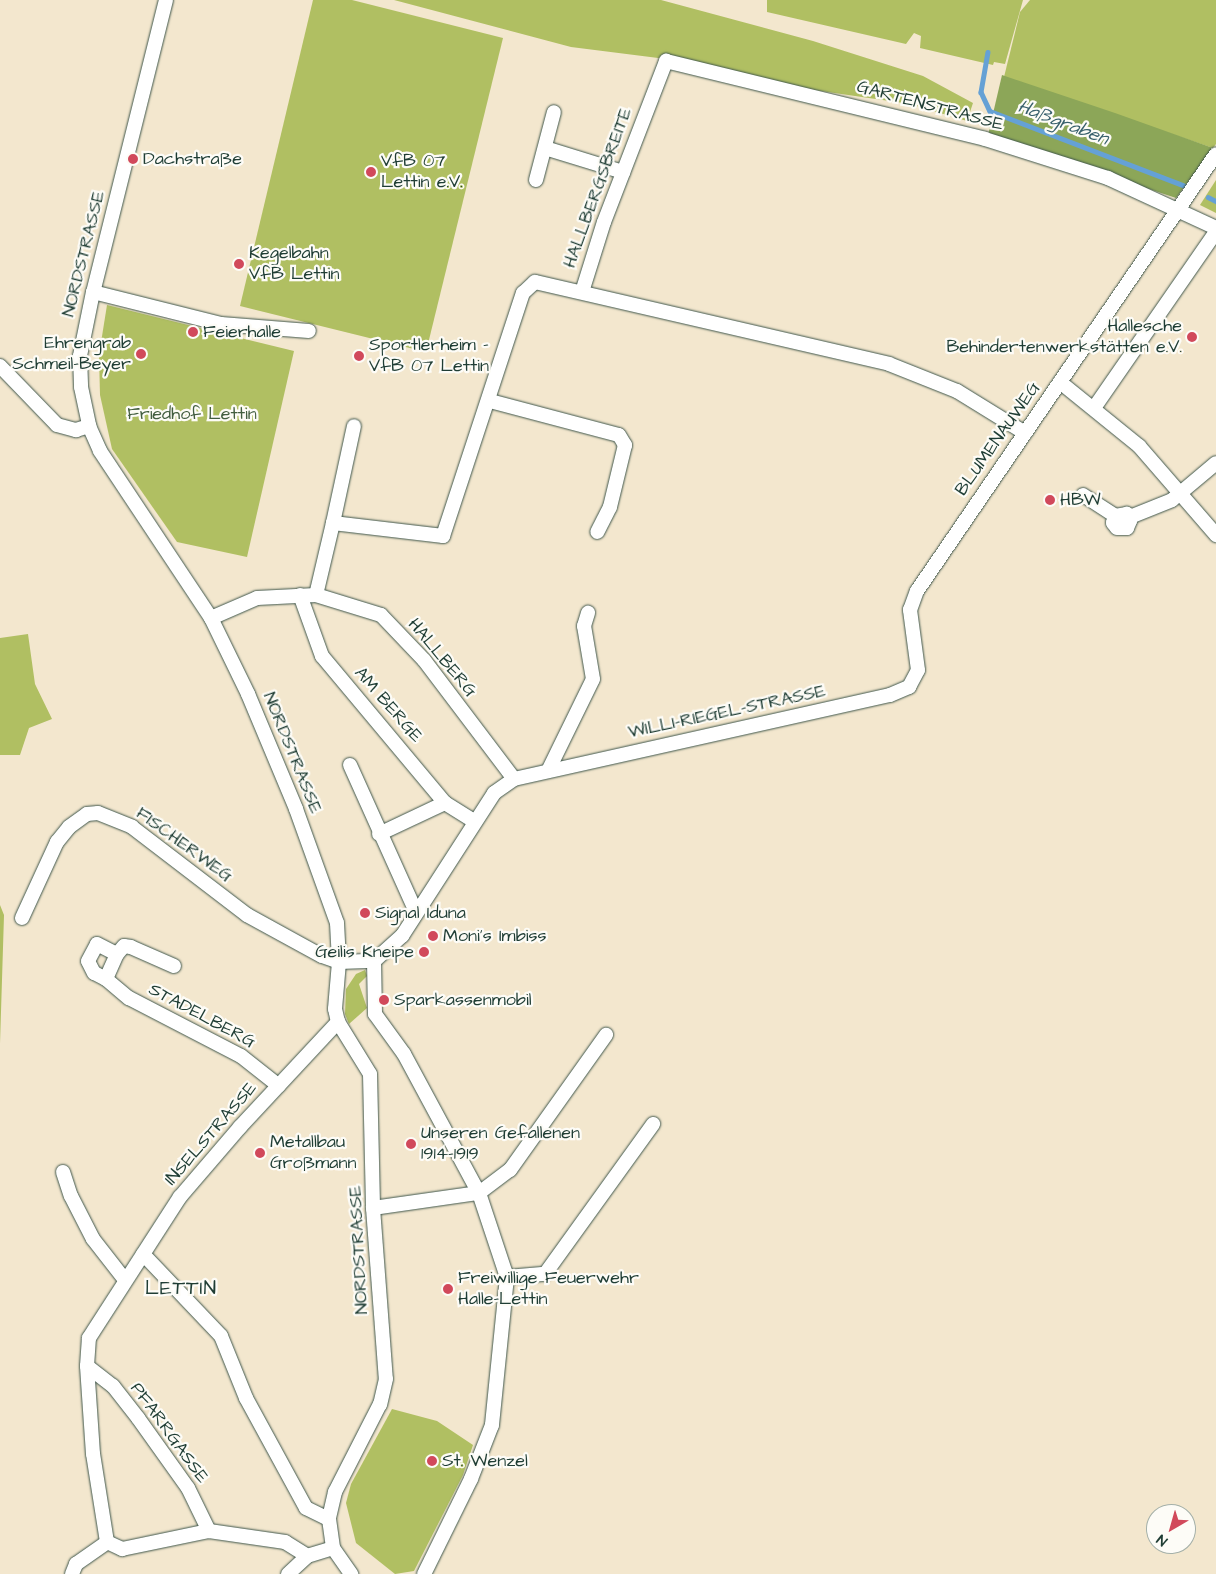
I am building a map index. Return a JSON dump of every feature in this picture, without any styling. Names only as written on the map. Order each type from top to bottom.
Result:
[{"type":"street","name":"NORDSTRASSE","points":[[166,0],[93,292],[80,360],[89,426],[113,474],[211,618],[248,694],[300,822],[337,923],[339,962],[335,1010],[338,1022],[364,1060],[370,1074],[374,1208],[386,1379],[380,1404],[335,1492],[329,1519],[333,1548]]},
{"type":"street","name":"HALLBERGSBREITE","points":[[333,523],[443,536],[490,401],[523,293],[535,282],[582,292],[623,172],[666,61]]},
{"type":"street","name":"GARTENSTRASSE","points":[[666,61],[985,139],[1108,178],[1179,209],[1216,230]]},
{"type":"street","points":[[536,180],[554,112]]},
{"type":"street","points":[[545,148],[623,172]]},
{"type":"street","name":"BLUMENAUWEG","points":[[912,684],[918,663],[911,627],[912,601],[1216,154]]},
{"type":"street","points":[[1094,408],[1216,230]]},
{"type":"street","points":[[93,292],[221,324],[310,331]]},
{"type":"street","points":[[582,292],[889,364],[957,391],[1025,433]]},
{"type":"street","points":[[0,366],[57,425],[76,430],[89,426]]},
{"type":"street","points":[[1060,382],[1139,446],[1182,493],[1216,535]]},
{"type":"street","points":[[490,401],[619,434],[625,445],[610,507],[597,532]]},
{"type":"street","points":[[316,595],[326,559],[354,426]]},
{"type":"street","points":[[1083,495],[1115,516],[1114,526],[1120,530],[1127,528],[1130,517],[1182,493],[1216,463]]},
{"type":"street","name":"HALLBERG","points":[[211,618],[257,598],[300,595],[316,595],[381,615],[424,660],[514,779]]},
{"type":"street","name":"AM BERGE","points":[[300,595],[322,656],[445,803],[474,821]]},
{"type":"street","points":[[548,771],[592,679],[584,626],[588,614]]},
{"type":"street","name":"WILLI-RIEGEL-STRASSE","points":[[374,961],[402,936],[474,821],[494,793],[514,779],[890,695],[912,684]]},
{"type":"street","points":[[350,765],[379,834],[416,912]]},
{"type":"street","points":[[379,834],[445,803]]},
{"type":"street","name":"FISCHERWEG","points":[[22,918],[57,842],[69,827],[87,814],[98,813],[132,827],[247,915],[322,956],[339,962]]},
{"type":"street","name":"STADELBERG","points":[[174,966],[131,946],[124,946],[117,954],[97,944],[88,961],[94,973],[106,979],[129,998],[242,1056],[280,1086]]},
{"type":"street","points":[[106,979],[117,954]]},
{"type":"street","points":[[339,962],[374,961],[375,1014],[404,1054],[480,1193],[507,1277],[492,1425],[471,1479],[424,1574]]},
{"type":"street","name":"INSELSTRASSE","points":[[107,1542],[93,1454],[87,1366],[88,1338],[180,1198],[338,1022]]},
{"type":"street","points":[[374,1208],[480,1193],[510,1170],[606,1035]]},
{"type":"street","points":[[507,1277],[545,1274],[653,1124]]},
{"type":"street","points":[[63,1172],[71,1196],[93,1239],[125,1280]]},
{"type":"street","points":[[143,1254],[221,1336],[246,1398],[306,1508],[329,1519]]},
{"type":"street","name":"PFARRGASSE","points":[[87,1366],[113,1386],[138,1418],[188,1488],[209,1531]]},
{"type":"street","points":[[72,1574],[76,1564],[107,1542],[122,1549],[209,1531],[285,1542],[307,1556]]},
{"type":"street","points":[[288,1574],[307,1556],[333,1548],[351,1574]]},
{"type":"green space","name":"VfB 07 Lettin e.V.","points":[[313,0],[352,0],[503,38],[426,352],[240,306]]},
{"type":"green space","points":[[394,0],[661,0],[813,41],[923,76],[973,103],[967,121],[910,104],[807,89],[674,60],[571,47]]},
{"type":"green space","points":[[767,0],[1023,0],[1005,64],[994,62],[993,65],[920,48],[921,36],[914,33],[906,44],[767,12]]},
{"type":"green space","points":[[1030,0],[1216,0],[1216,144],[1213,148],[1004,77],[1020,12]]},
{"type":"green space","points":[[1002,75],[1213,148],[1176,198],[988,135]]},
{"type":"green space","points":[[1216,180],[1216,213],[1200,205]]},
{"type":"green space","name":"Friedhof Lettin","points":[[107,305],[294,351],[247,557],[177,542],[112,449],[100,395],[99,355]]},
{"type":"green space","points":[[28,634],[35,684],[52,719],[29,728],[20,755],[0,755],[0,638]]},
{"type":"green space","points":[[0,905],[4,915],[0,1044]]},
{"type":"green space","points":[[365,970],[367,976],[359,984],[367,1008],[349,1024],[345,1014],[346,989],[356,974]]},
{"type":"green space","points":[[392,1409],[437,1421],[473,1445],[463,1475],[414,1571],[395,1574],[356,1543],[346,1503],[351,1484]]},
{"type":"waterway","name":"Haßgraben","points":[[988,52],[981,92],[990,111],[1183,185]]},
{"type":"waterway","name":"Haßgraben","points":[[1208,197],[1216,201]]},
{"type":"place","name":"Dachstraße","points":[[133,159]]},
{"type":"place","name":"VfB 07 Lettin e.V.","points":[[371,172]]},
{"type":"place","name":"Kegelbahn VfB Lettin","points":[[239,264]]},
{"type":"place","name":"Feierhalle","points":[[193,332]]},
{"type":"place","name":"Hallesche Behindertenwerkstätten e.V.","points":[[1192,337]]},
{"type":"place","name":"Ehrengrab Schmeil-Beyer","points":[[141,354]]},
{"type":"place","name":"Sportlerheim - VfB 07 Lettin","points":[[359,356]]},
{"type":"place","name":"HBW","points":[[1050,500]]},
{"type":"place","name":"Signal Iduna","points":[[365,913]]},
{"type":"place","name":"Moni's Imbiss","points":[[433,936]]},
{"type":"place","name":"Geilis Kneipe","points":[[424,952]]},
{"type":"place","name":"Sparkassenmobil","points":[[384,1000]]},
{"type":"place","name":"Unseren Gefallenen 1914-1919","points":[[411,1144]]},
{"type":"place","name":"Metallbau Großmann","points":[[260,1153]]},
{"type":"place","name":"Freiwillige Feuerwehr Halle-Lettin","points":[[448,1289]]},
{"type":"place","name":"St. Wenzel","points":[[432,1461]]},
{"type":"district","name":"LETTIN","points":[[181,1288]]}]
